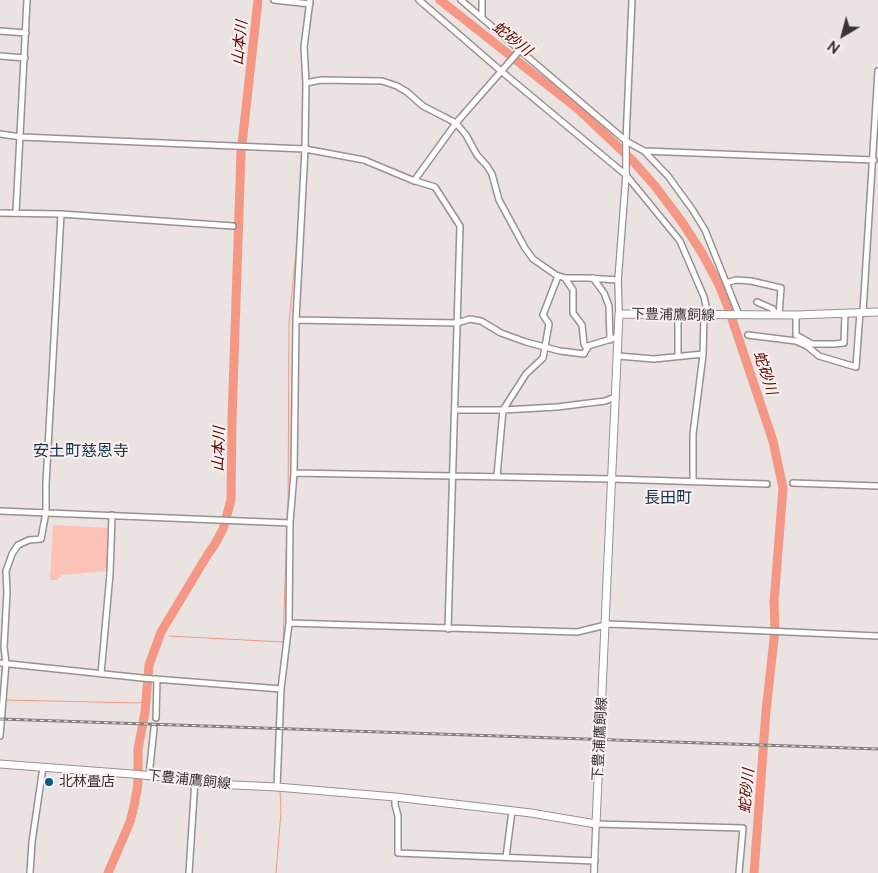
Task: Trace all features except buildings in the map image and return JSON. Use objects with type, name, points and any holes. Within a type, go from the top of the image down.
[{"type":"main road","name":"下豊浦鷹飼線","points":[[0,764],[132,774],[195,780],[212,784],[277,787],[395,797],[512,811],[596,824],[619,314],[739,316],[878,312]]},
{"type":"street","points":[[16,212],[27,0]]},
{"type":"street","points":[[274,0],[310,2],[304,47],[306,83],[305,149],[296,320],[294,473],[290,523],[289,623],[281,689],[277,787]]},
{"type":"street","points":[[419,0],[626,175],[680,241],[704,296],[706,315],[693,434],[693,481]]},
{"type":"street","points":[[460,0],[626,141],[644,151],[668,176],[705,230],[739,316]]},
{"type":"street","points":[[482,0],[482,18]]},
{"type":"street","points":[[619,314],[618,280],[626,175],[632,0]]},
{"type":"street","points":[[0,32],[26,33]]},
{"type":"street","points":[[414,181],[456,123],[519,51]]},
{"type":"street","points":[[0,56],[25,58]]},
{"type":"street","points":[[748,335],[796,341],[807,346],[819,356],[856,367],[877,129],[878,71]]},
{"type":"street","points":[[306,83],[321,80],[382,81],[407,92],[423,106],[456,123],[466,135],[477,155],[488,166],[499,200],[524,248],[533,259],[558,276],[565,278],[618,280]]},
{"type":"street","points":[[0,134],[21,137],[305,149],[364,160],[414,181],[435,187],[460,226],[448,628]]},
{"type":"street","points":[[644,151],[874,160]]},
{"type":"street","points":[[0,213],[62,214],[233,226]]},
{"type":"street","points":[[0,736],[4,700],[3,663],[7,565],[18,545],[29,540],[41,539],[46,512],[46,483],[62,214]]},
{"type":"street","points":[[497,476],[502,410],[526,374],[543,358],[549,324],[543,315],[558,276]]},
{"type":"street","points":[[565,278],[573,290],[573,314],[582,325],[584,344],[587,349]]},
{"type":"street","points":[[593,278],[604,293],[609,306],[610,340]]},
{"type":"street","points":[[726,283],[736,280],[751,281],[781,288],[778,315]]},
{"type":"street","points":[[757,302],[773,309],[778,315]]},
{"type":"street","points":[[609,306],[619,314]]},
{"type":"street","points":[[796,315],[796,335],[812,344],[834,344],[844,343],[845,313]]},
{"type":"street","points":[[678,315],[678,356]]},
{"type":"street","points":[[296,320],[458,323],[470,319],[481,321],[500,333],[545,347],[584,354],[588,346],[618,338]]},
{"type":"street","points":[[618,356],[644,358],[703,354]]},
{"type":"street","points":[[455,410],[557,408],[605,401],[615,397]]},
{"type":"street","points":[[294,473],[497,476],[767,484]]},
{"type":"street","points":[[793,483],[878,486]]},
{"type":"street","points":[[0,511],[290,523]]},
{"type":"street","points":[[102,674],[110,574],[112,515]]},
{"type":"street","points":[[289,623],[578,632],[606,624],[878,636]]},
{"type":"street","points":[[3,663],[142,678],[281,689]]},
{"type":"street","points":[[156,679],[156,718]]},
{"type":"street","points":[[147,776],[154,728]]},
{"type":"street","points":[[30,873],[32,842],[43,767]]},
{"type":"street","points":[[189,873],[195,780]]},
{"type":"street","points":[[395,797],[398,816],[398,854],[595,861]]},
{"type":"street","points":[[506,857],[512,811]]},
{"type":"street","points":[[594,873],[596,824],[743,828],[739,873]]},
{"type":"shaded area","points":[[53,525],[108,528],[107,571],[62,575],[57,580],[50,580]]},
{"type":"waterway","name":"山本川","points":[[108,873],[130,822],[134,806],[138,784],[138,749],[145,712],[149,665],[161,632],[223,529],[231,500],[241,153],[258,0]]},
{"type":"waterway","name":"蛇砂川","points":[[440,0],[578,109],[632,160],[655,186],[682,222],[702,253],[728,307],[773,441],[783,488],[774,602],[775,630],[766,711],[754,873]]},
{"type":"waterway","points":[[288,520],[289,323],[299,221]]},
{"type":"waterway","points":[[169,636],[283,642],[287,527]]},
{"type":"waterway","name":"山本川","points":[[161,632],[165,633]]},
{"type":"waterway","points":[[5,700],[138,703],[146,701]]},
{"type":"waterway","points":[[282,725],[284,704]]},
{"type":"waterway","points":[[276,873],[281,812],[280,790]]},
{"type":"railway","points":[[0,719],[878,749]]},
{"type":"place","name":"北林畳店","points":[[49,782]]},
{"type":"district","name":"安土町慈恩寺","points":[[81,451]]},
{"type":"district","name":"長田町","points":[[668,498]]}]
